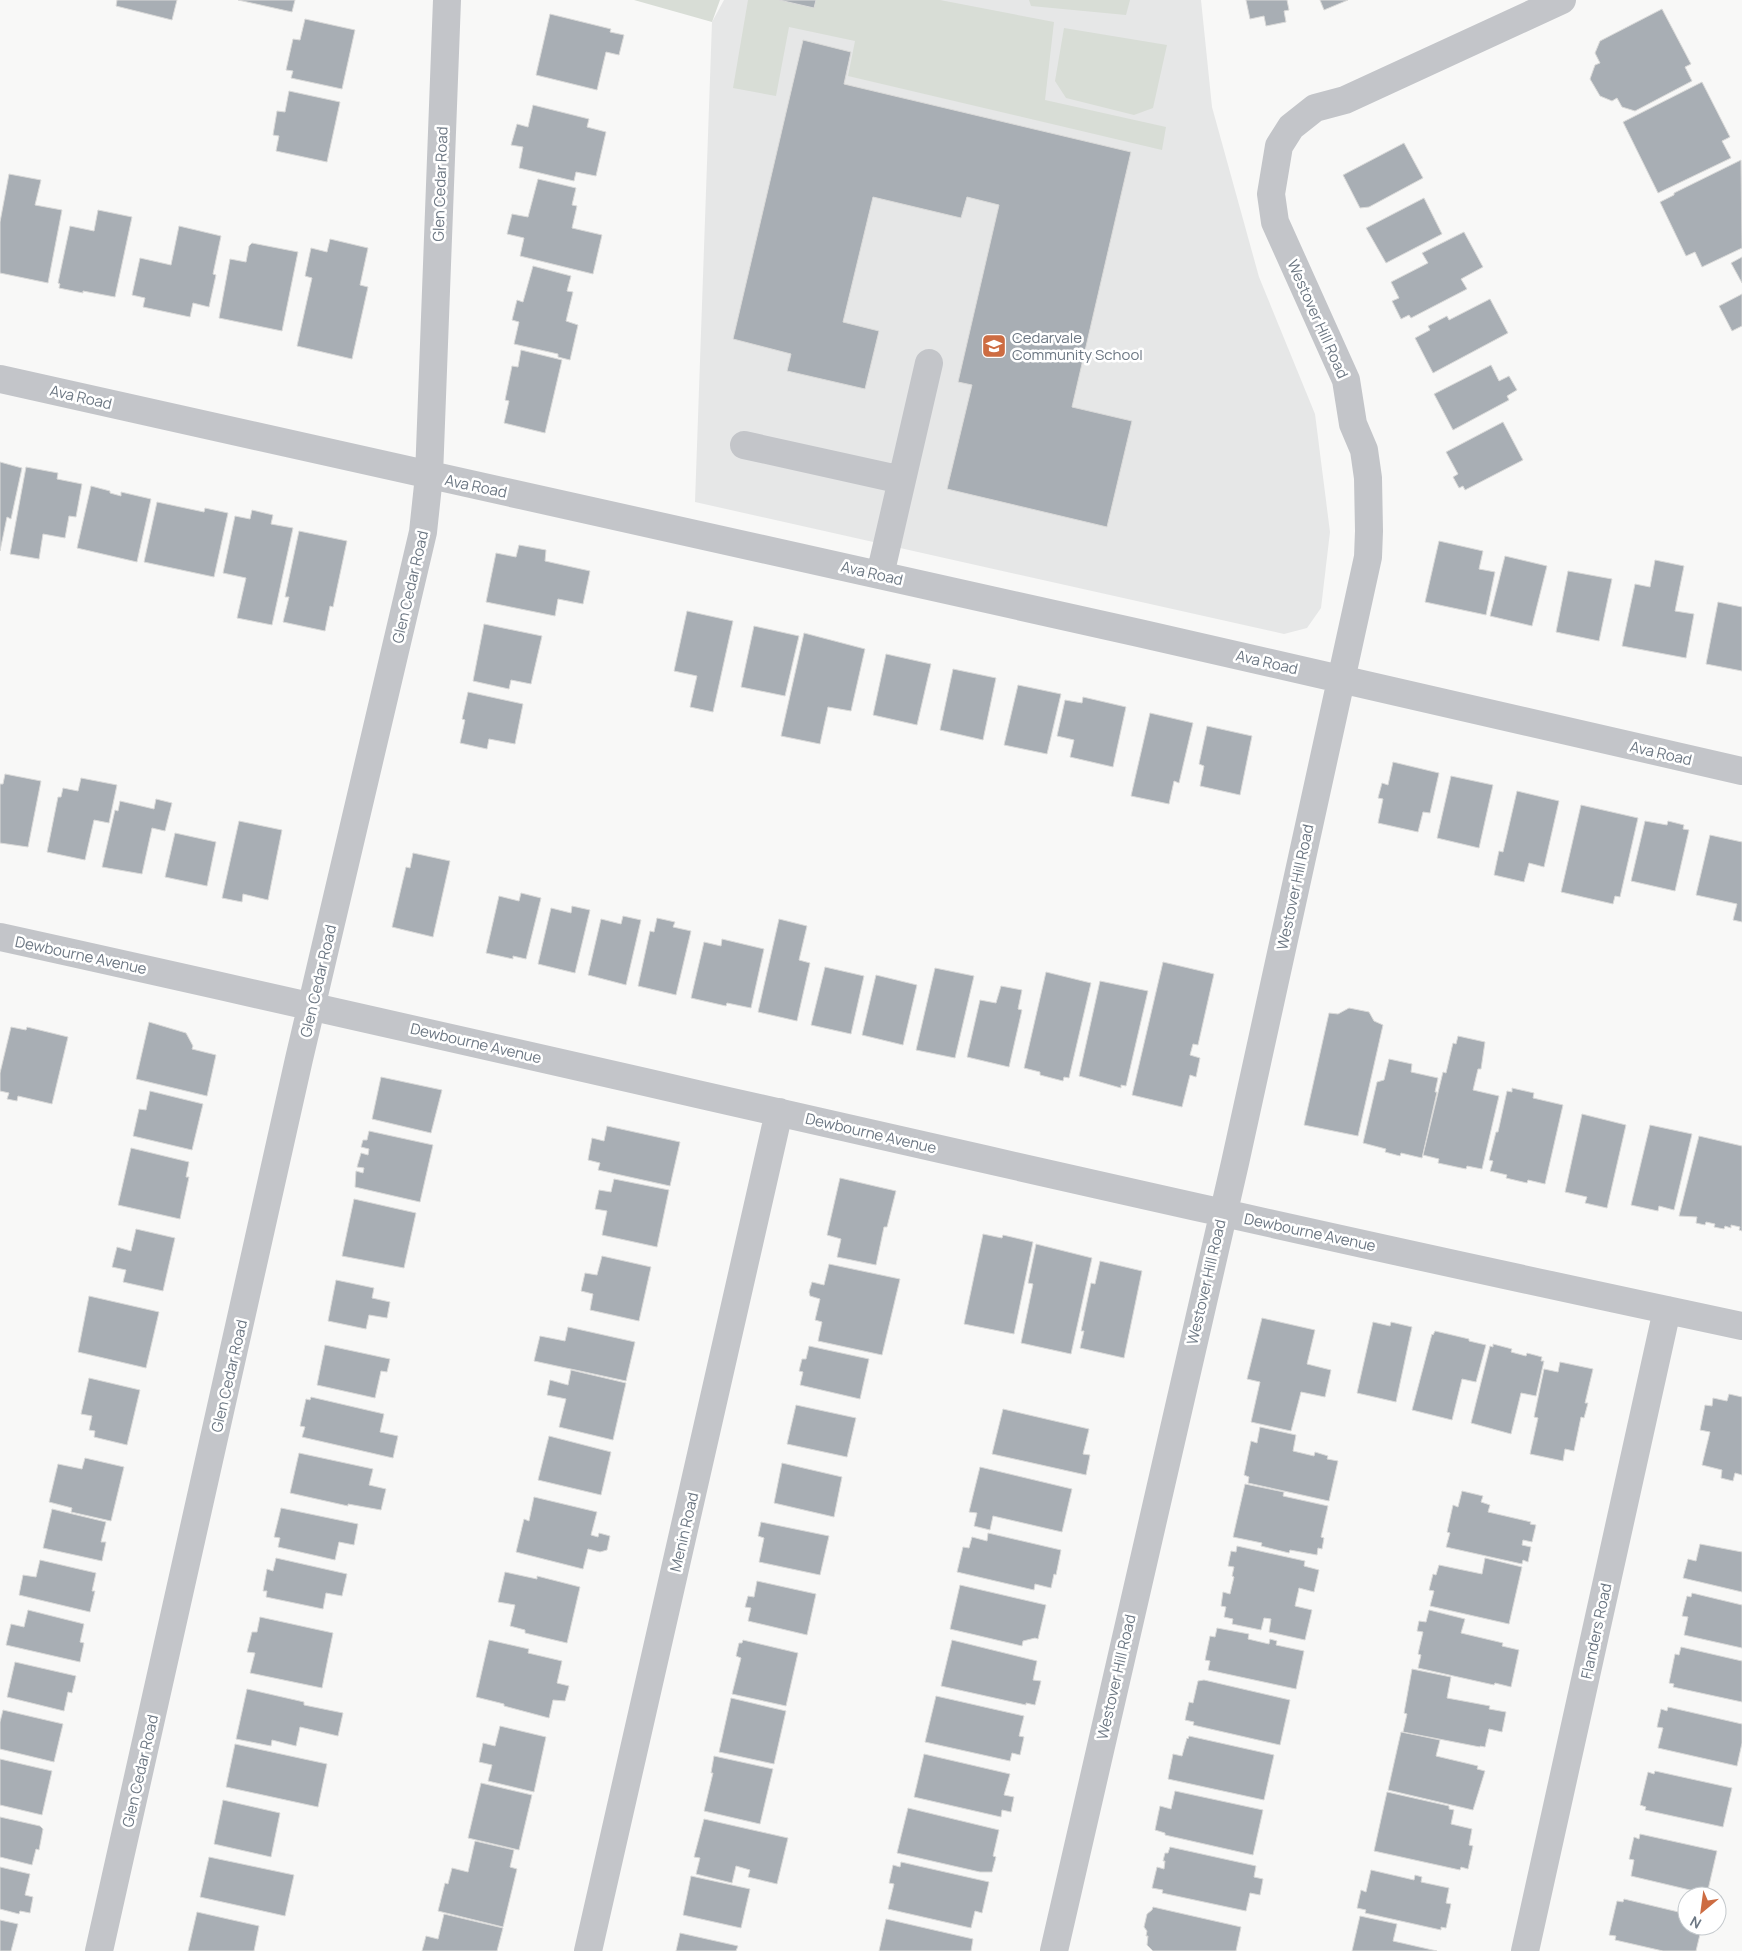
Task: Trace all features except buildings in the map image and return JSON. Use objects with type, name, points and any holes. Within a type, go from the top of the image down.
[{"type":"street","name":"Glen Cedar Road","points":[[99,1951],[312,1006],[422,541],[429,476],[448,0]]},
{"type":"street","name":"Westover Hill Road","points":[[1054,1951],[1222,1213],[1368,557],[1370,531],[1368,478],[1364,450],[1354,424],[1346,380],[1275,222],[1271,194],[1280,146],[1291,127],[1315,108],[1345,100],[1562,0]]},
{"type":"street","points":[[880,575],[929,363]]},
{"type":"street","name":"Ava Road","points":[[0,379],[1340,678],[1742,771]]},
{"type":"street","points":[[744,446],[902,480]]},
{"type":"street","name":"Dewbourne Avenue","points":[[0,937],[1222,1213],[1742,1326]]},
{"type":"street","name":"Menin Road","points":[[588,1951],[779,1112]]},
{"type":"street","name":"Flanders Road","points":[[1525,1951],[1667,1310]]},
{"type":"shaded area","points":[[634,0],[720,0],[712,22]]},
{"type":"shaded area","name":"Cedarvale Community School","points":[[724,0],[1201,0],[1212,107],[1259,277],[1315,414],[1330,532],[1321,608],[1307,628],[1284,634],[695,502],[712,22]]},
{"type":"shaded area","points":[[748,0],[940,0],[1054,22],[1045,100],[1166,127],[1162,150],[848,76],[855,41],[789,27],[776,96],[733,88]]},
{"type":"shaded area","points":[[1029,0],[1130,0],[1126,15],[1031,6]]},
{"type":"shaded area","points":[[1064,28],[1167,45],[1153,108],[1134,115],[1066,98],[1055,81]]},
{"type":"place","name":"Cedarvale Community School","points":[[994,346]]}]
